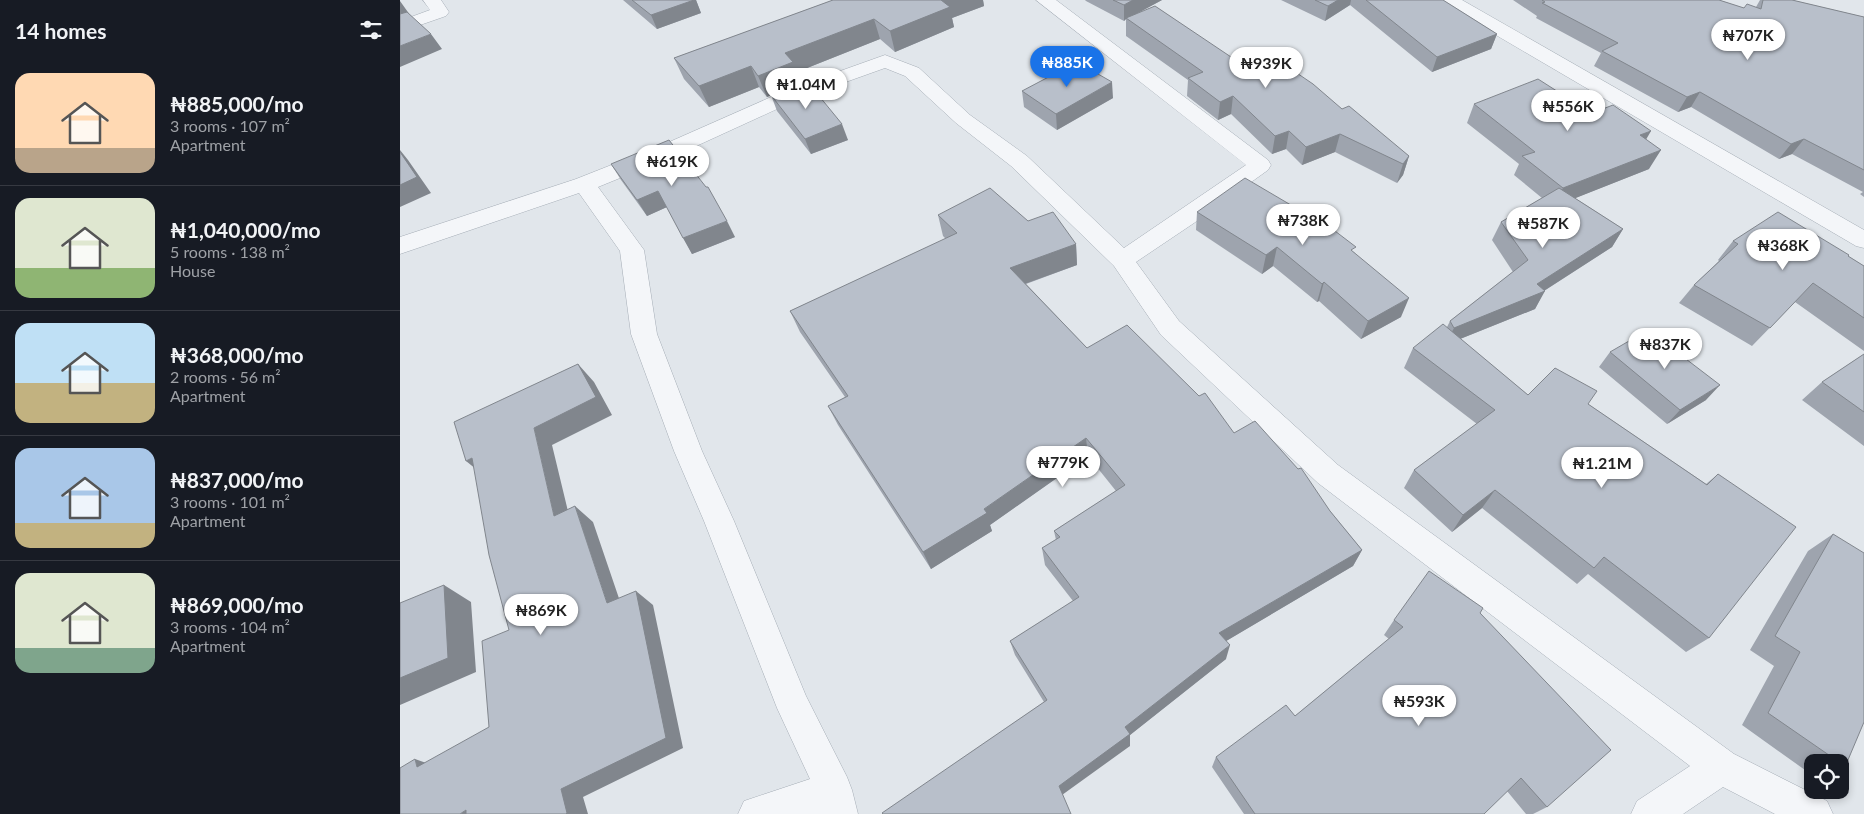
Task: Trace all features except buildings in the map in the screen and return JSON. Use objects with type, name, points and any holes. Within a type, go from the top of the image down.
[{"type":"street","points":[[400,27],[440,12],[432,0]]},
{"type":"street","points":[[1045,0],[1260,165],[1186,218],[1122,260]]},
{"type":"street","points":[[1449,0],[1864,240]]},
{"type":"street","points":[[400,246],[584,184],[674,148],[794,94],[885,61],[912,72],[963,119],[1019,161],[1122,260],[1170,328],[1328,474],[1721,767],[1814,814]]},
{"type":"street","points":[[584,184],[632,250],[644,334],[688,450],[720,521],[794,708],[837,802],[757,814]]},
{"type":"street","points":[[1650,814],[1721,767]]}]
